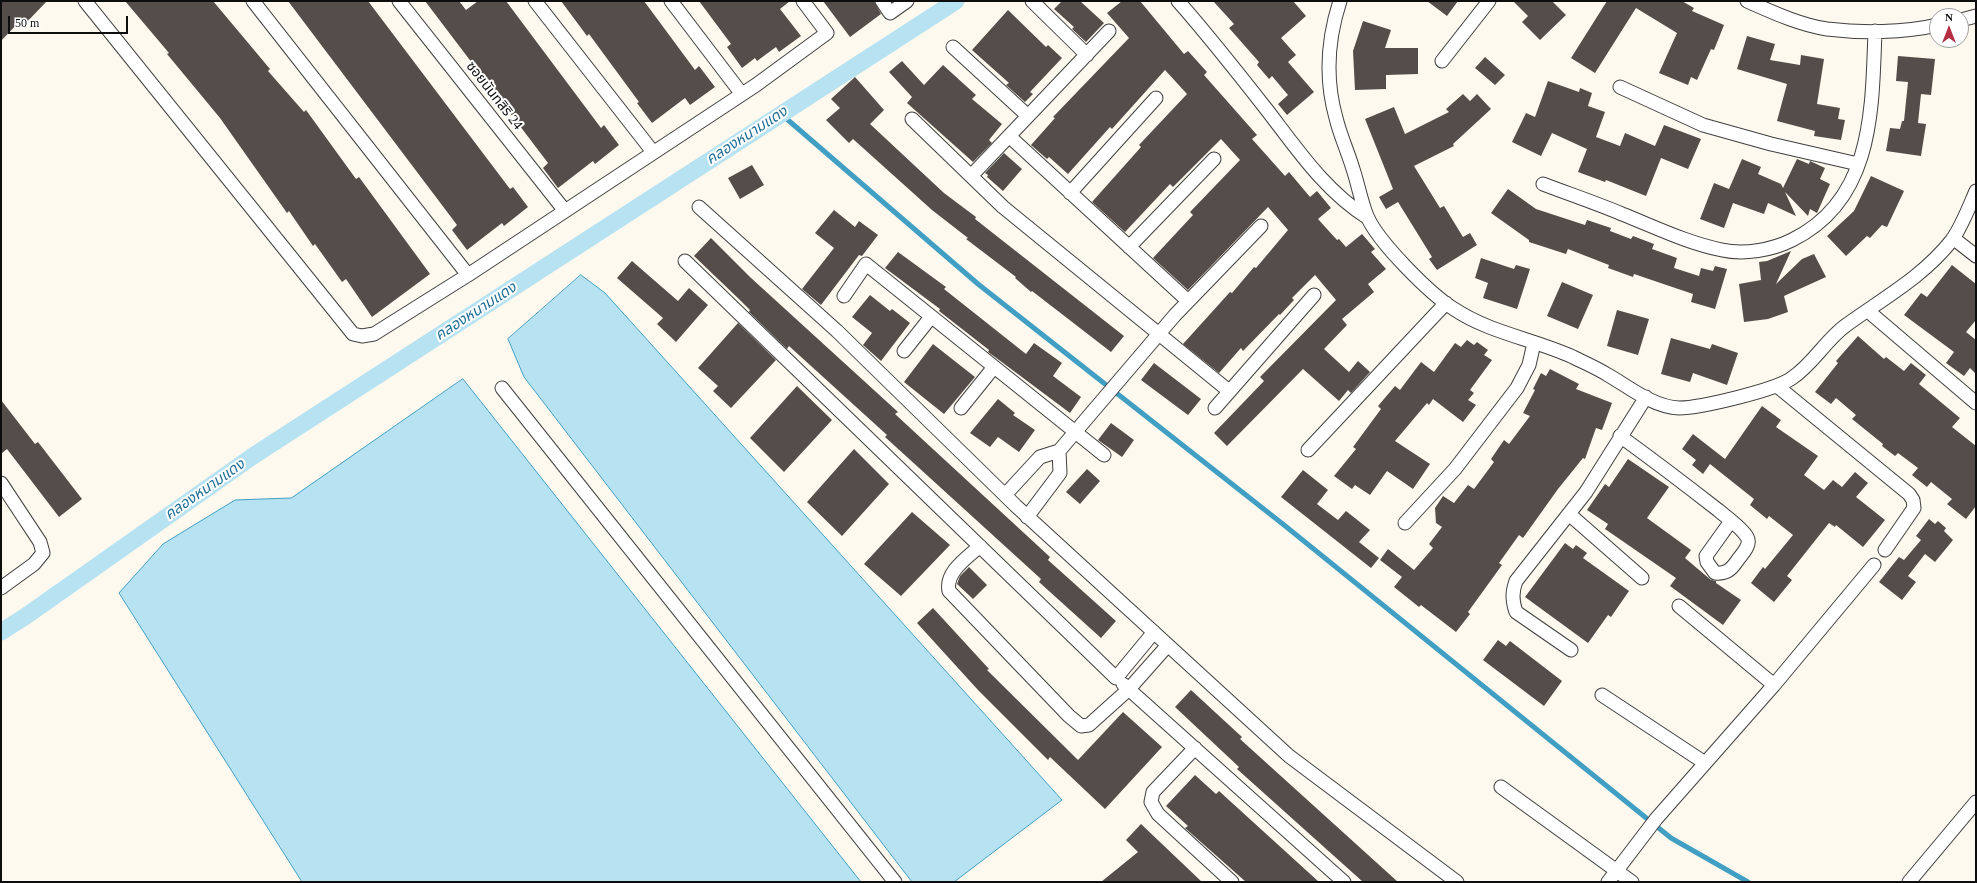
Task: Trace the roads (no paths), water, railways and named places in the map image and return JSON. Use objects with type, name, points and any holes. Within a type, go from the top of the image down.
[{"type":"street","points":[[85,1],[353,334],[362,336],[374,334],[468,275],[741,93],[827,33],[803,1]]},
{"type":"street","points":[[253,1],[468,275]]},
{"type":"street","name":"ซอยนันทสิริ 24","points":[[398,1],[565,211]]},
{"type":"street","points":[[535,1],[652,152]]},
{"type":"street","points":[[671,1],[741,93]]},
{"type":"street","points":[[882,1],[890,13],[906,1]]},
{"type":"street","points":[[1032,1],[1087,55]]},
{"type":"street","points":[[1178,1],[1202,28],[1316,174],[1344,202],[1368,218]]},
{"type":"street","points":[[1442,61],[1489,1]]},
{"type":"street","points":[[1747,1],[1780,16],[1826,29],[1875,31],[1929,26]]},
{"type":"street","points":[[1338,2],[1330,48],[1329,78],[1335,117],[1368,218],[1390,250],[1428,288],[1454,310],[1490,328],[1569,355],[1607,374],[1628,389],[1657,402],[1677,408],[1699,406],[1777,386],[1792,378],[1804,368],[1832,337],[1920,273],[1953,238],[1976,191]]},
{"type":"street","points":[[971,176],[1109,31]]},
{"type":"street","points":[[1543,184],[1700,244],[1723,251],[1738,252],[1762,250],[1785,244],[1802,236],[1840,203],[1850,185],[1867,135],[1873,103],[1875,31]]},
{"type":"street","points":[[953,47],[1028,116]]},
{"type":"street","points":[[1620,86],[1703,124],[1771,144],[1858,164]]},
{"type":"street","points":[[1070,193],[1156,98]]},
{"type":"street","points":[[912,119],[1003,207],[1229,391]]},
{"type":"street","points":[[1009,136],[1188,301]]},
{"type":"street","points":[[1129,247],[1214,159]]},
{"type":"street","points":[[699,207],[837,331],[1027,517],[1289,756],[1457,882]]},
{"type":"street","points":[[1005,496],[1040,457],[1059,450],[1158,334],[1261,226]]},
{"type":"street","points":[[1953,238],[1976,256]]},
{"type":"street","points":[[685,261],[1116,678],[1344,882]]},
{"type":"street","points":[[844,296],[866,264],[1104,455]]},
{"type":"street","points":[[1215,408],[1314,295]]},
{"type":"street","points":[[1308,450],[1446,303]]},
{"type":"street","points":[[1868,311],[1976,403]]},
{"type":"street","points":[[904,351],[931,317]]},
{"type":"street","points":[[1405,523],[1455,469],[1517,388],[1529,365],[1534,343]]},
{"type":"street","points":[[961,408],[994,367]]},
{"type":"street","points":[[1777,386],[1909,494],[1913,500],[1914,508],[1885,550]]},
{"type":"street","points":[[502,388],[895,882]]},
{"type":"street","points":[[1571,650],[1516,612],[1513,601],[1513,592],[1516,581],[1586,492],[1646,397]]},
{"type":"street","points":[[1620,436],[1731,521]]},
{"type":"street","points":[[1027,517],[1060,473],[1059,450]]},
{"type":"street","points":[[1,483],[40,542],[43,553],[34,564],[1,588]]},
{"type":"street","points":[[1569,514],[1642,578]]},
{"type":"street","points":[[980,546],[957,568],[950,577],[948,584],[949,591],[1069,716],[1081,726],[1089,726],[1129,689],[1168,645]]},
{"type":"street","points":[[1608,882],[1618,871],[1652,824],[1774,684],[1874,565]]},
{"type":"street","points":[[1679,606],[1774,684]]},
{"type":"street","points":[[1116,678],[1154,632]]},
{"type":"street","points":[[1602,695],[1705,763]]},
{"type":"street","points":[[1195,748],[1154,792],[1151,802],[1158,814],[1232,882]]},
{"type":"street","points":[[1502,787],[1632,882]]},
{"type":"street","points":[[1909,882],[1976,802]]},
{"type":"water","points":[[581,275],[605,293],[1062,800],[954,882],[912,882],[524,377],[508,339]]},
{"type":"water","points":[[463,379],[861,882],[302,882],[119,593],[163,544],[235,500],[291,498]]},
{"type":"waterway","name":"คลองหนามแดง","points":[[1,632],[253,456],[956,1]]},
{"type":"waterway","points":[[781,114],[978,284],[1284,525],[1671,838],[1748,882]]}]
